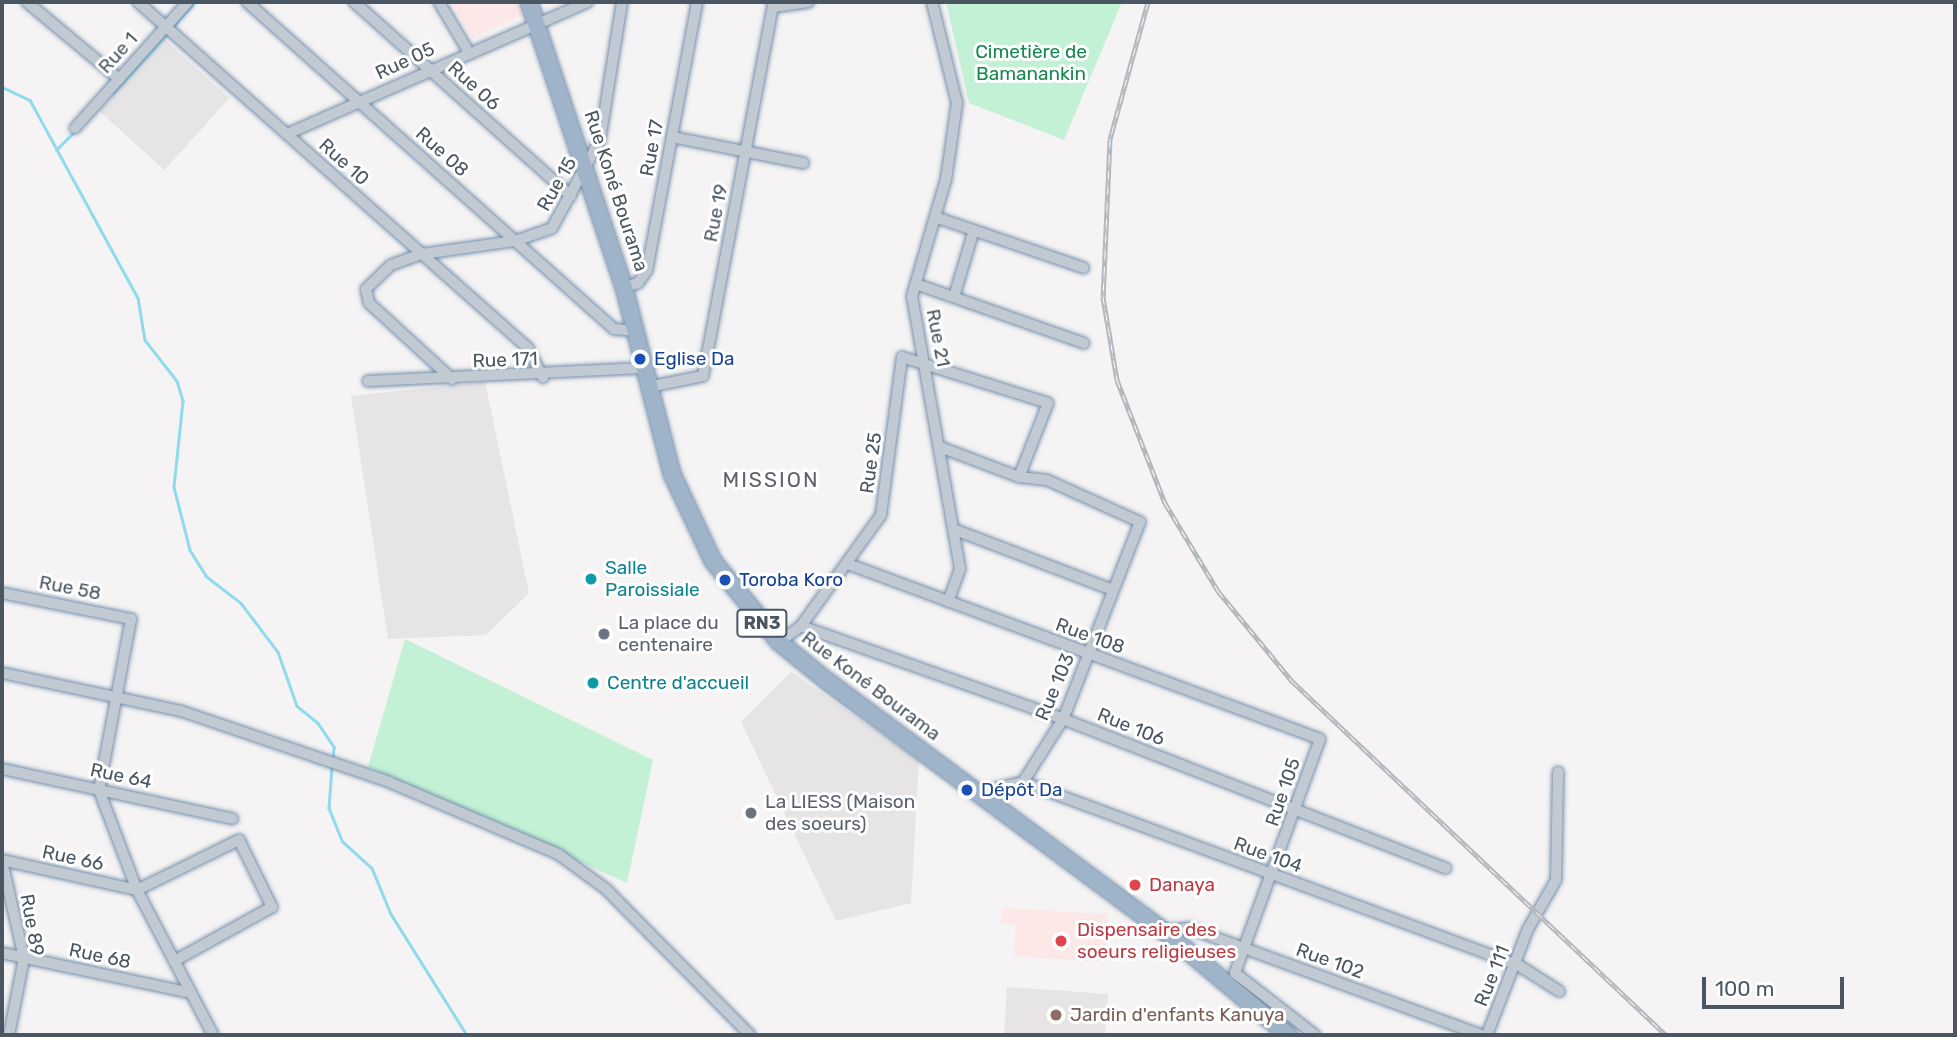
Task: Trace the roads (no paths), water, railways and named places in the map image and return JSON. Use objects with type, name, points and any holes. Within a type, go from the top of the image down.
[{"type":"highway","name":"Rue Koné Bourama","points":[[529,2],[537,18],[588,168],[624,287],[668,463],[695,529],[720,571],[779,642],[1164,931],[1288,1035]]},
{"type":"street","points":[[27,2],[119,79]]},
{"type":"street","name":"Rue 10","points":[[138,2],[528,348],[543,377]]},
{"type":"street","name":"Rue 1","points":[[75,128],[188,2]]},
{"type":"street","name":"Rue 08","points":[[247,2],[614,329],[636,331]]},
{"type":"street","name":"Rue 06","points":[[354,2],[571,196]]},
{"type":"street","points":[[439,2],[468,51]]},
{"type":"street","name":"Rue 05","points":[[287,134],[537,18],[587,2]]},
{"type":"street","name":"Rue 15","points":[[452,379],[369,303],[366,289],[391,265],[422,254],[515,242],[552,228],[588,168],[600,140],[622,2]]},
{"type":"street","name":"Rue 17","points":[[624,287],[639,283],[647,270],[697,2]]},
{"type":"street","points":[[773,4],[808,2]]},
{"type":"street","name":"Rue 21","points":[[932,2],[957,103],[935,217],[912,296],[926,363],[960,569],[948,602]]},
{"type":"street","name":"Rue 19","points":[[648,387],[703,376],[773,4]]},
{"type":"street","points":[[672,137],[803,163]]},
{"type":"street","points":[[935,217],[1084,268]]},
{"type":"street","points":[[954,297],[974,230]]},
{"type":"street","points":[[916,284],[1084,343]]},
{"type":"street","name":"Rue 25","points":[[779,642],[801,626],[848,565],[881,515],[902,357],[926,363]]},
{"type":"street","points":[[926,363],[1048,403],[1019,477],[940,447]]},
{"type":"street","name":"Rue 171","points":[[368,381],[543,377],[644,368]]},
{"type":"street","name":"Rue 103","points":[[1019,477],[1048,480],[1140,522],[1063,719],[1023,782]]},
{"type":"street","points":[[953,528],[1113,590]]},
{"type":"street","name":"Rue 108","points":[[848,565],[1320,739]]},
{"type":"street","name":"Rue 58","points":[[2,593],[131,618],[116,697]]},
{"type":"street","name":"Rue 106","points":[[801,626],[1063,719],[1446,868]]},
{"type":"street","points":[[2,673],[181,711],[340,765],[558,854],[607,889],[750,1035]]},
{"type":"street","points":[[116,697],[99,790],[137,890],[213,1035]]},
{"type":"street","name":"Rue 105","points":[[1315,1035],[1235,973],[1274,875],[1320,739]]},
{"type":"street","name":"Rue 64","points":[[2,769],[233,818]]},
{"type":"street","name":"Rue 111","points":[[1485,1035],[1518,965],[1528,929],[1556,880],[1558,772]]},
{"type":"street","name":"Rue 104","points":[[977,793],[1006,783],[1023,782],[1518,965],[1559,991]]},
{"type":"street","points":[[137,890],[239,841],[272,907],[174,961]]},
{"type":"street","name":"Rue 66","points":[[2,861],[137,890]]},
{"type":"street","name":"Rue 89","points":[[2,861],[24,958],[9,1035]]},
{"type":"street","name":"Rue 102","points":[[1164,931],[1189,928],[1485,1035]]},
{"type":"street","name":"Rue 68","points":[[2,953],[191,993]]},
{"type":"waterway","points":[[172,28],[195,2]]},
{"type":"waterway","points":[[113,93],[168,33]]},
{"type":"waterway","points":[[2,87],[30,100],[138,298],[145,340],[177,381],[183,401],[174,487],[190,550],[206,576],[241,603],[278,652],[297,706],[318,723],[334,747],[333,761]]},
{"type":"waterway","points":[[56,150],[74,132]]},
{"type":"waterway","points":[[332,767],[329,808],[342,841],[372,868],[391,914],[467,1035]]},
{"type":"railway","points":[[1148,2],[1110,139],[1103,297],[1117,380],[1165,503],[1218,591],[1292,681],[1666,1035]]},
{"type":"place","name":"Eglise Da","points":[[640,359]]},
{"type":"place","name":"Salle Paroissiale","points":[[591,579]]},
{"type":"place","name":"Toroba Koro","points":[[725,580]]},
{"type":"place","name":"La place du centenaire","points":[[604,634]]},
{"type":"place","name":"Centre d'accueil","points":[[593,683]]},
{"type":"place","name":"Dépôt Da","points":[[967,790]]},
{"type":"place","name":"La LIESS (Maison des soeurs)","points":[[751,813]]},
{"type":"place","name":"Danaya","points":[[1135,885]]},
{"type":"place","name":"Dispensaire des soeurs religieuses","points":[[1061,941]]},
{"type":"place","name":"Jardin d'enfants Kanuya","points":[[1056,1015]]},
{"type":"district","name":"MISSION","points":[[771,480]]},
{"type":"park label","name":"Cimetière de Bamanankin","points":[[1031,63]]}]
